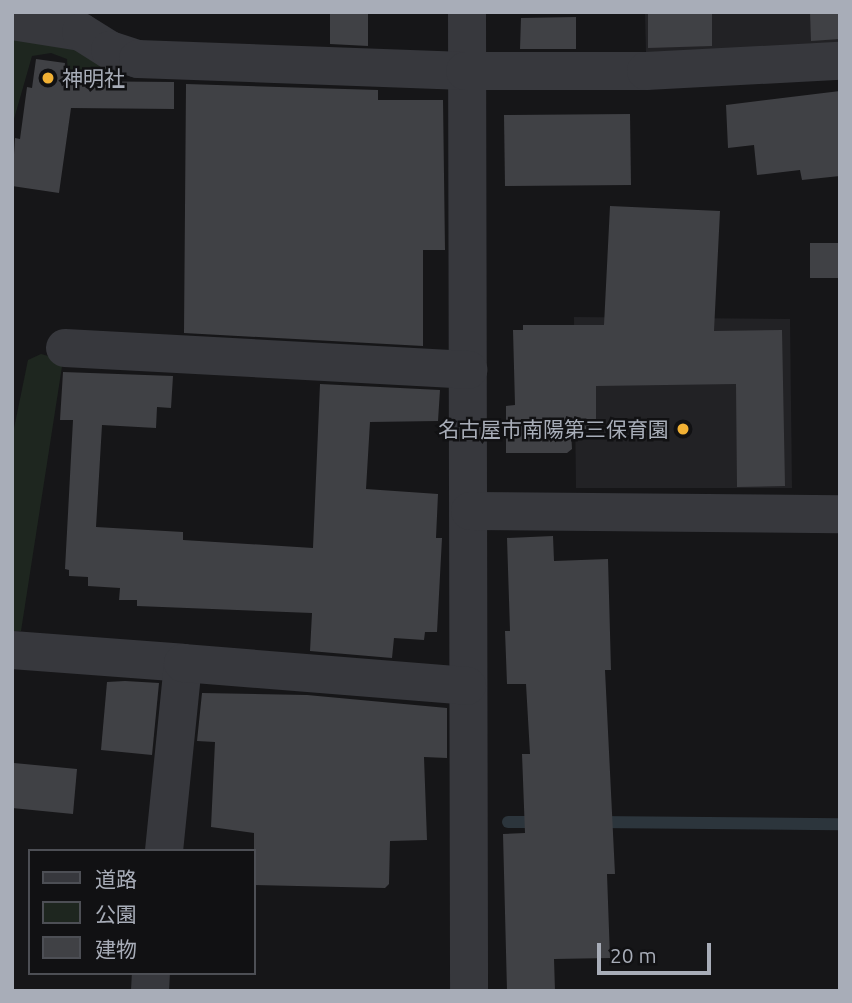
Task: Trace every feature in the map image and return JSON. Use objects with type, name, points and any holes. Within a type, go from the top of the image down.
[{"type":"street","points":[[467,12],[465,71],[470,511],[467,686],[469,991]]},
{"type":"street","points":[[12,21],[81,32],[110,50],[138,59],[465,71],[646,71],[840,61]]},
{"type":"street","points":[[65,348],[468,370]]},
{"type":"street","points":[[470,511],[840,514]]},
{"type":"street","points":[[12,650],[467,686]]},
{"type":"street","points":[[164,849],[183,663]]},
{"type":"shaded area","points":[[645,12],[840,12],[840,47],[646,54]]},
{"type":"shaded area","name":"名古屋市南陽第三保育園","points":[[574,317],[790,319],[792,488],[576,488]]},
{"type":"green space","points":[[12,30],[109,60],[102,100],[69,90],[67,59],[51,53],[32,56],[12,126]]},
{"type":"green space","points":[[41,354],[63,360],[21,631],[12,631],[12,438],[28,360]]},
{"type":"building","points":[[330,12],[368,12],[368,46],[330,44]]},
{"type":"building","points":[[648,12],[712,12],[712,46],[648,48]]},
{"type":"building","points":[[810,12],[840,12],[840,39],[811,41]]},
{"type":"building","points":[[576,17],[576,49],[520,49],[521,18]]},
{"type":"building","points":[[36,59],[65,63],[63,81],[174,82],[174,109],[71,108],[59,193],[12,186],[15,138],[20,139],[27,87],[32,88]]},
{"type":"building","points":[[186,84],[378,90],[378,100],[443,100],[445,250],[423,250],[423,346],[184,333]]},
{"type":"building","points":[[840,91],[840,176],[802,180],[800,170],[757,175],[754,145],[728,148],[726,105]]},
{"type":"building","points":[[630,114],[631,185],[505,186],[504,115]]},
{"type":"building","points":[[610,206],[720,211],[714,331],[782,330],[785,486],[737,487],[736,384],[596,386],[596,420],[589,420],[589,429],[571,430],[572,449],[567,453],[506,453],[506,406],[515,405],[513,330],[523,330],[523,325],[604,325]]},
{"type":"building","points":[[810,243],[840,243],[840,278],[810,278]]},
{"type":"building","points":[[63,372],[173,376],[171,408],[157,407],[156,428],[102,425],[96,527],[183,532],[183,540],[313,548],[320,384],[440,390],[438,421],[370,422],[366,489],[438,494],[436,538],[442,538],[437,632],[425,632],[424,640],[394,638],[392,658],[310,651],[312,613],[137,606],[137,600],[119,600],[120,588],[88,586],[88,577],[69,576],[69,570],[65,569],[73,420],[60,420]]},
{"type":"building","points":[[553,536],[554,561],[608,559],[611,670],[605,670],[615,874],[607,874],[610,958],[554,959],[555,991],[507,991],[503,834],[525,833],[522,754],[530,754],[526,684],[507,684],[505,631],[510,631],[507,538]]},
{"type":"building","points":[[107,682],[159,683],[152,755],[101,750]]},
{"type":"building","points":[[202,693],[307,695],[447,708],[447,758],[424,757],[427,840],[390,841],[389,884],[385,888],[256,885],[254,833],[211,827],[215,742],[197,741]]},
{"type":"building","points":[[14,763],[77,769],[73,814],[12,808]]},
{"type":"waterway","points":[[508,822],[539,822]]},
{"type":"waterway","points":[[596,822],[840,824]]},
{"type":"place","name":"神明社","points":[[48,78]]},
{"type":"place","name":"名古屋市南陽第三保育園","points":[[683,429]]}]
